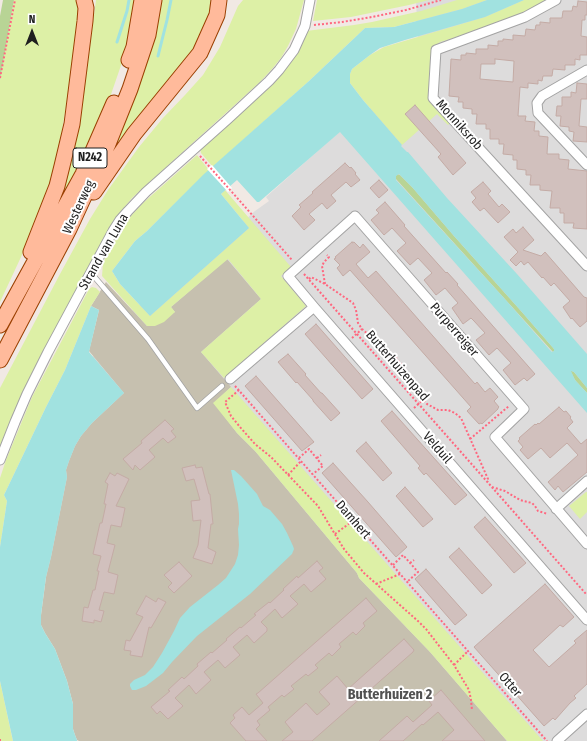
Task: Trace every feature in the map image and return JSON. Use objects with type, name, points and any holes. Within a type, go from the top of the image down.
[{"type":"main road","name":"Westerweg","points":[[0,325],[83,174],[112,106],[134,46],[142,0]]},
{"type":"main road","name":"Westerweg","points":[[0,360],[68,229],[108,144],[130,89],[148,35],[154,0]]},
{"type":"main road","points":[[217,15],[219,0]]},
{"type":"main road","points":[[68,229],[134,134],[200,53],[217,15],[229,0]]},
{"type":"main road","name":"N242","points":[[11,306],[57,186],[72,124],[86,22],[87,3]]},
{"type":"street","name":"Strand van Luna","points":[[0,460],[27,394],[113,231],[128,210],[146,192],[228,119],[279,70],[294,50],[304,26],[310,0]]},
{"type":"street","name":"Monniksrob","points":[[556,0],[525,17],[436,50],[433,98],[587,266]]},
{"type":"street","points":[[587,70],[542,96],[537,103],[538,112],[587,165]]},
{"type":"street","name":"Purperreiger","points":[[288,276],[355,216],[516,400]]},
{"type":"street","name":"Velduil","points":[[288,276],[587,620]]},
{"type":"street","points":[[230,379],[314,307]]},
{"type":"street","points":[[516,400],[524,409],[495,437],[556,510],[587,544]]},
{"type":"street","points":[[556,510],[587,481]]},
{"type":"street","points":[[557,741],[587,714]]},
{"type":"lane","points":[[91,273],[148,338],[197,408],[222,386]]},
{"type":"path","points":[[0,78],[15,0]]},
{"type":"path","points":[[304,26],[372,17],[406,10],[441,0]]},
{"type":"path","name":"Butterhuizenpad","points":[[194,149],[587,595]]},
{"type":"path","points":[[320,247],[329,257],[322,266],[325,284]]},
{"type":"path","points":[[309,279],[311,277],[325,284],[353,303],[356,310],[358,323],[362,329],[396,358],[405,369],[418,394],[428,404],[438,410],[448,410],[455,413],[460,418],[488,479],[488,483]]},
{"type":"path","name":"Damhert","points":[[288,475],[250,438],[231,416],[226,402],[239,390],[459,641]]},
{"type":"path","points":[[407,413],[424,399]]},
{"type":"path","points":[[470,439],[516,400]]},
{"type":"path","points":[[298,458],[309,449],[323,466],[313,474]]},
{"type":"path","points":[[317,458],[321,455]]},
{"type":"path","points":[[301,461],[288,475],[318,506],[344,549],[364,573],[426,629],[454,665],[469,690],[472,710]]},
{"type":"path","points":[[491,486],[505,491],[520,500],[532,503],[538,510],[548,514]]},
{"type":"path","points":[[336,534],[354,520]]},
{"type":"path","points":[[392,565],[403,556],[418,572],[407,582]]},
{"type":"path","points":[[410,563],[414,560]]},
{"type":"path","points":[[376,584],[400,574]]},
{"type":"path","name":"Otter","points":[[459,641],[547,741]]},
{"type":"path","points":[[454,665],[468,651]]},
{"type":"shaded area","points":[[416,0],[587,0],[587,741],[91,741],[26,500],[104,333],[269,201],[266,197],[339,132],[392,90],[418,44]]},
{"type":"shaded area","points":[[227,259],[261,299],[201,352],[231,387],[214,403],[237,433],[255,451],[357,573],[359,578],[430,652],[507,741],[77,740],[73,729],[73,704],[67,681],[55,649],[41,625],[41,615],[46,577],[69,461],[81,436],[92,423],[124,393],[89,351],[99,310],[91,306],[106,282],[147,326],[175,312],[171,307]]},
{"type":"green space","points":[[3,0],[14,0],[0,80],[0,16]]},
{"type":"green space","points":[[14,0],[78,0],[78,15],[68,95],[59,147],[46,198],[0,302],[0,80]]},
{"type":"green space","points":[[96,0],[138,0],[128,45],[107,106],[57,212],[72,154],[83,100]]},
{"type":"green space","points":[[159,0],[213,0],[212,9],[192,52],[103,169]]},
{"type":"green space","points":[[243,0],[304,0],[296,29],[288,46],[281,58],[260,82],[132,198],[114,220],[45,350],[0,452],[0,388],[60,274],[90,219],[108,190],[139,147],[163,118],[203,75],[220,47],[238,6]]},
{"type":"green space","points":[[317,0],[429,0],[351,17],[313,21]]},
{"type":"green space","points":[[457,0],[487,0],[462,9],[394,27],[365,28],[309,81],[213,167],[201,153],[200,149],[275,82],[293,56],[306,31],[372,22],[421,11]]},
{"type":"green space","points":[[524,0],[549,0],[511,18],[474,32],[440,42],[435,46],[429,87],[452,121],[448,125],[437,114],[402,145],[350,83],[350,74],[352,69],[370,55],[384,47],[485,17]]},
{"type":"green space","points":[[197,155],[209,170],[135,241],[112,271],[120,284],[150,316],[249,228],[221,194],[225,190],[291,267],[281,276],[306,306],[224,378],[201,352],[261,299],[228,259],[171,307],[175,312],[164,322],[155,326],[147,326],[102,276],[103,263],[128,219],[143,203]]},
{"type":"green space","points":[[397,174],[400,175],[412,187],[521,311],[554,349],[553,352],[396,179]]},
{"type":"green space","points":[[92,287],[96,288],[100,292],[91,306],[65,370],[4,495],[7,501],[0,547],[0,478],[6,460],[32,397],[89,289]]},
{"type":"green space","points":[[570,370],[574,372],[587,388],[587,393],[575,380]]},
{"type":"green space","points":[[231,387],[543,741],[507,741],[430,652],[359,578],[357,573],[213,403]]},
{"type":"green space","points":[[586,492],[587,512],[580,519],[569,506]]},
{"type":"green space","points":[[0,681],[12,737],[13,741],[0,741]]},
{"type":"water","points":[[487,0],[524,0],[485,17],[380,48],[352,69],[350,74],[350,83],[402,145],[401,146],[408,152],[447,198],[517,274],[587,354],[587,388],[574,372],[571,371],[575,380],[587,393],[587,413],[340,132],[259,202],[257,202],[237,180],[221,194],[249,228],[150,316],[120,284],[112,271],[135,241],[204,174],[309,81],[365,28],[394,27],[462,9]],"holes":[[[399,174],[554,349],[554,351],[552,352],[549,349],[396,180],[396,176]]]},
{"type":"water","points":[[91,306],[99,310],[89,352],[124,393],[92,423],[81,436],[69,461],[46,577],[41,615],[41,625],[55,649],[67,681],[73,704],[73,729],[77,741],[13,741],[0,681],[0,547],[7,501],[4,495],[65,370]]},
{"type":"water","points":[[231,470],[234,470],[241,476],[257,494],[263,506],[270,510],[282,524],[294,549],[292,554],[250,594],[197,636],[163,673],[146,686],[132,690],[130,684],[134,680],[145,675],[153,667],[180,618],[190,607],[226,578],[235,564],[239,545],[239,514]]},
{"type":"pier","points":[[212,165],[232,188],[228,192],[207,169]]},
{"type":"building","points":[[578,1],[587,2],[587,15],[585,15],[585,20],[582,20],[581,36],[587,37],[587,55],[580,55],[580,60],[575,59],[575,65],[565,65],[565,70],[553,69],[552,76],[543,76],[542,81],[538,80],[538,84],[528,83],[528,88],[520,87],[518,116],[526,116],[525,121],[535,122],[534,131],[539,131],[539,136],[548,137],[547,154],[559,154],[559,159],[569,160],[568,169],[587,171],[587,229],[573,228],[574,223],[564,223],[564,213],[560,213],[560,208],[550,208],[552,191],[540,190],[540,185],[530,185],[531,175],[526,175],[526,170],[517,169],[517,160],[513,160],[513,155],[503,154],[504,144],[499,144],[499,139],[490,139],[490,129],[486,129],[486,124],[476,124],[477,114],[472,114],[472,109],[463,108],[463,102],[458,102],[459,97],[449,96],[451,59],[461,60],[461,55],[466,55],[466,53],[476,54],[476,49],[488,49],[488,45],[498,46],[498,41],[503,41],[503,39],[513,40],[513,35],[525,36],[526,29],[535,30],[536,25],[540,25],[540,22],[550,23],[550,18],[562,18],[563,11],[572,11],[573,6],[577,7]],"holes":[[[495,59],[514,61],[513,82],[480,79],[481,64],[495,64]]]},
{"type":"building","points":[[577,83],[587,84],[587,99],[581,99],[579,126],[587,127],[587,142],[573,141],[574,132],[569,131],[569,127],[560,126],[561,116],[556,116],[557,106],[562,106],[562,97],[571,97],[571,92],[576,93]]},
{"type":"building","points":[[415,105],[466,163],[453,175],[438,157],[441,154],[405,114]]},
{"type":"building","points":[[345,163],[350,168],[351,167],[360,180],[351,187],[346,182],[331,195],[336,201],[327,209],[322,203],[309,214],[315,220],[304,230],[292,216],[301,207],[299,205],[313,193],[312,192]]},
{"type":"building","points":[[379,180],[388,190],[379,198],[370,188]]},
{"type":"building","points":[[483,182],[491,191],[488,194],[499,207],[502,204],[510,212],[498,223],[484,208],[480,211],[472,202],[476,198],[471,192]]},
{"type":"building","points":[[385,202],[405,225],[404,226],[446,273],[447,272],[458,284],[457,285],[535,374],[527,381],[524,378],[515,385],[503,370],[511,363],[497,348],[489,355],[476,340],[485,333],[471,318],[463,324],[452,308],[458,303],[445,288],[436,295],[424,280],[432,273],[418,258],[410,265],[397,251],[406,243],[392,228],[384,235],[371,220],[379,213],[376,210]]},
{"type":"building","points":[[523,227],[534,240],[523,250],[541,256],[545,252],[584,297],[587,298],[587,321],[580,327],[572,318],[571,319],[563,307],[570,301],[554,283],[551,286],[528,262],[524,265],[521,261],[516,266],[510,260],[518,252],[504,237],[513,229],[516,233]]},
{"type":"building","points":[[352,242],[360,248],[363,244],[370,252],[356,264],[368,278],[376,271],[475,384],[477,382],[485,392],[490,388],[498,397],[494,401],[499,407],[498,409],[482,424],[479,424],[467,411],[471,407],[350,270],[343,276],[337,268],[340,265],[334,259],[336,258],[335,257]]},
{"type":"building","points":[[316,324],[373,389],[362,399],[305,334]]},
{"type":"building","points":[[288,354],[340,413],[331,421],[278,362]]},
{"type":"building","points":[[256,376],[314,442],[302,451],[245,386]]},
{"type":"building","points":[[559,407],[564,412],[566,411],[571,417],[570,418],[573,422],[567,428],[581,444],[587,439],[587,472],[563,492],[558,486],[555,490],[548,482],[578,455],[567,443],[550,458],[541,448],[528,459],[520,450],[523,447],[518,441],[520,439],[519,438],[535,424],[539,424]]},
{"type":"building","points":[[392,411],[467,495],[455,505],[426,473],[424,475],[418,468],[420,466],[381,421]]},
{"type":"building","points":[[165,420],[174,429],[171,431],[176,437],[168,443],[163,438],[149,450],[155,457],[140,470],[135,465],[133,470],[123,459],[142,443],[141,441]]},
{"type":"building","points":[[366,442],[392,473],[383,481],[356,451]]},
{"type":"building","points":[[333,463],[407,547],[396,557],[322,473]]},
{"type":"building","points":[[195,465],[196,468],[202,467],[210,494],[213,524],[211,524],[208,548],[216,552],[212,564],[193,558],[198,545],[201,520],[193,521],[191,501],[200,500],[194,479],[186,481],[182,468]]},
{"type":"building","points":[[110,473],[115,476],[117,473],[129,479],[116,506],[125,508],[121,527],[111,525],[107,543],[115,545],[108,572],[118,575],[114,594],[104,592],[99,610],[104,611],[101,622],[94,620],[94,623],[82,621],[84,607],[88,608],[93,590],[95,590],[99,571],[97,571],[101,556],[93,554],[106,504],[104,504],[108,484],[105,482]]},
{"type":"building","points":[[405,487],[433,519],[423,527],[396,496]]},
{"type":"building","points":[[485,517],[526,563],[514,573],[474,527]]},
{"type":"building","points":[[459,548],[492,585],[482,594],[449,557]]},
{"type":"building","points":[[317,561],[323,568],[319,571],[326,579],[311,592],[304,584],[290,596],[298,604],[282,618],[275,609],[261,622],[267,628],[267,631],[254,643],[247,635],[233,647],[240,655],[225,668],[218,660],[204,672],[211,680],[196,694],[189,685],[175,698],[183,706],[168,719],[160,711],[157,714],[151,707],[170,691],[168,690],[182,677],[184,679],[198,666],[197,664],[256,615],[254,614],[269,602],[270,603],[297,576],[298,578]]},
{"type":"building","points":[[179,562],[192,576],[174,593],[168,587],[172,583],[164,575]]},
{"type":"building","points":[[426,569],[467,615],[455,625],[415,579]]},
{"type":"building","points":[[545,584],[574,617],[563,627],[560,625],[533,650],[549,667],[576,643],[574,641],[587,630],[587,684],[574,696],[576,698],[555,720],[553,718],[544,726],[474,647]]},
{"type":"building","points":[[146,596],[156,602],[158,598],[166,602],[151,628],[149,627],[142,657],[130,655],[131,651],[124,650],[126,640],[130,641],[143,617],[136,614]]},
{"type":"building","points":[[366,598],[377,611],[363,623],[365,626],[356,635],[353,632],[339,644],[341,647],[332,656],[329,653],[315,665],[318,668],[308,676],[306,674],[291,686],[294,689],[284,697],[282,695],[268,707],[270,710],[257,721],[260,725],[256,729],[267,741],[246,741],[230,723],[235,718],[233,715],[242,707],[249,715],[263,703],[256,694]]},
{"type":"building","points":[[404,639],[414,650],[413,652],[312,741],[282,741],[293,732],[285,722],[306,703],[317,715],[330,704],[319,692],[337,676],[348,689]]},
{"type":"building","points":[[441,690],[485,741],[442,741],[454,730],[438,712],[403,741],[379,741],[407,716],[413,722],[432,705],[429,701]]},
{"type":"waterway","points":[[117,42],[129,0]]},
{"type":"waterway","points":[[158,56],[171,0]]},
{"type":"district","name":"Butterhuizen 2","points":[[390,695]]}]
